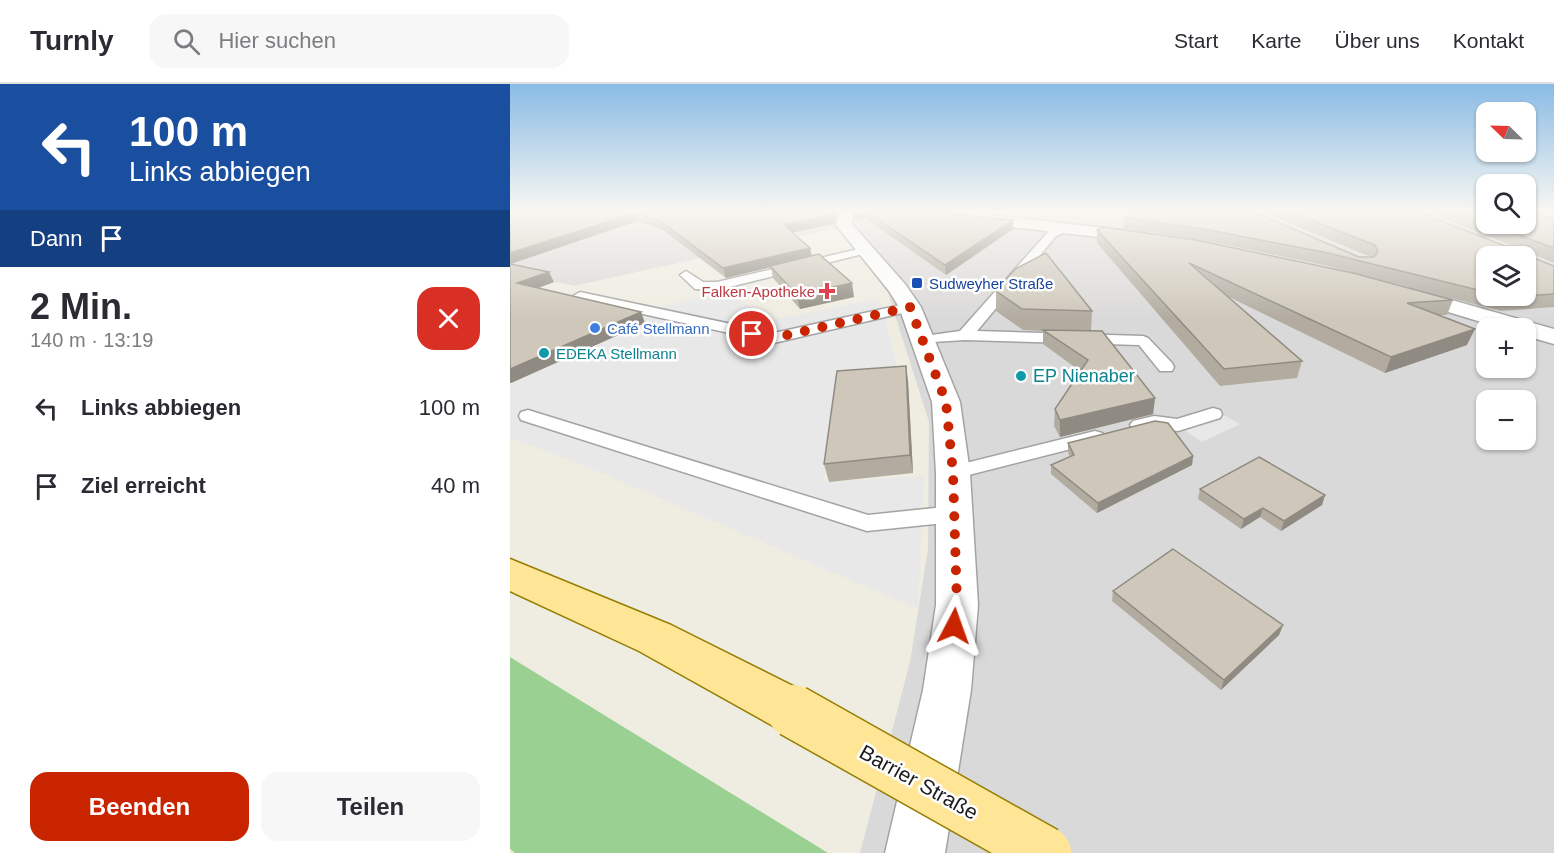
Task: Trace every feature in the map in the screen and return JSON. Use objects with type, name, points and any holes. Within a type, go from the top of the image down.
[{"type":"main road","name":"Barrier Straße","points":[[510,574],[655,638],[793,711],[1045,853]]},
{"type":"street","points":[[867,250],[898,288],[916,323],[946,402],[954,493],[957,605],[947,690],[915,853]]},
{"type":"street","points":[[1396,291],[1554,337]]},
{"type":"lane","points":[[965,335],[1040,248]]},
{"type":"lane","points":[[686,275],[700,286],[717,286],[867,250]]},
{"type":"lane","points":[[580,296],[774,338],[916,323],[965,335],[1143,341],[1166,367]]},
{"type":"lane","points":[[528,416],[867,523],[954,493],[1115,432],[1154,422],[1178,425],[1213,414]]},
{"type":"shaded area","points":[[510,248],[747,248],[574,286],[510,271]]},
{"type":"shaded area","points":[[853,248],[1476,248],[1476,306],[1536,306],[1536,248],[1554,248],[1554,853],[860,853],[910,662],[928,549],[929,422],[888,293]]},
{"type":"shaded area","name":"EDEKA Stellmann","points":[[722,291],[774,320],[879,298],[900,377],[838,382],[824,482],[924,476],[918,609],[576,462],[510,438],[510,384],[645,323],[624,316]]},
{"type":"shaded area","points":[[1222,414],[1240,424],[1202,442],[1185,431]]},
{"type":"green space","points":[[510,657],[828,853],[515,853],[510,849]]},
{"type":"building","points":[[510,248],[526,248],[510,253]]},
{"type":"building","points":[[696,248],[810,248],[723,268]]},
{"type":"building","points":[[920,248],[971,248],[945,265]]},
{"type":"building","points":[[1113,248],[1234,248],[1353,273],[1453,300],[1407,303],[1475,329],[1391,357],[1189,263],[1302,361],[1224,369]]},
{"type":"building","points":[[1302,248],[1338,248],[1359,257],[1374,257],[1378,252],[1376,248],[1476,248],[1476,290]]},
{"type":"building","points":[[1046,253],[1092,311],[1022,309],[996,291],[1015,269]]},
{"type":"building","points":[[819,254],[852,283],[797,295],[770,266]]},
{"type":"building","points":[[1536,259],[1554,266],[1554,294],[1536,295]]},
{"type":"building","name":"EDEKA Stellmann","points":[[510,264],[549,272],[517,283],[641,312],[510,369]]},
{"type":"building","points":[[1043,330],[1102,331],[1155,398],[1060,420],[1055,409],[1088,360]]},
{"type":"building","points":[[906,366],[910,455],[824,464],[837,371]]},
{"type":"building","points":[[1155,421],[1168,423],[1193,456],[1098,503],[1051,465],[1074,455],[1068,443]]},
{"type":"building","points":[[1259,457],[1325,495],[1284,521],[1263,508],[1244,519],[1200,489]]},
{"type":"building","points":[[1173,549],[1283,625],[1224,680],[1113,591]]},
{"type":"place","name":"Sudweyher Straße","points":[[917,283]]},
{"type":"place","name":"Falken-Apotheke","points":[[827,291]]},
{"type":"place","name":"Café Stellmann","points":[[595,328]]},
{"type":"place","name":"EDEKA Stellmann","points":[[544,353]]},
{"type":"place","name":"EP Nienaber","points":[[1021,376]]},
{"type":"route","points":[[752,334],[774,338],[910,307],[946,402],[953,473],[957,605],[954,626]]}]
